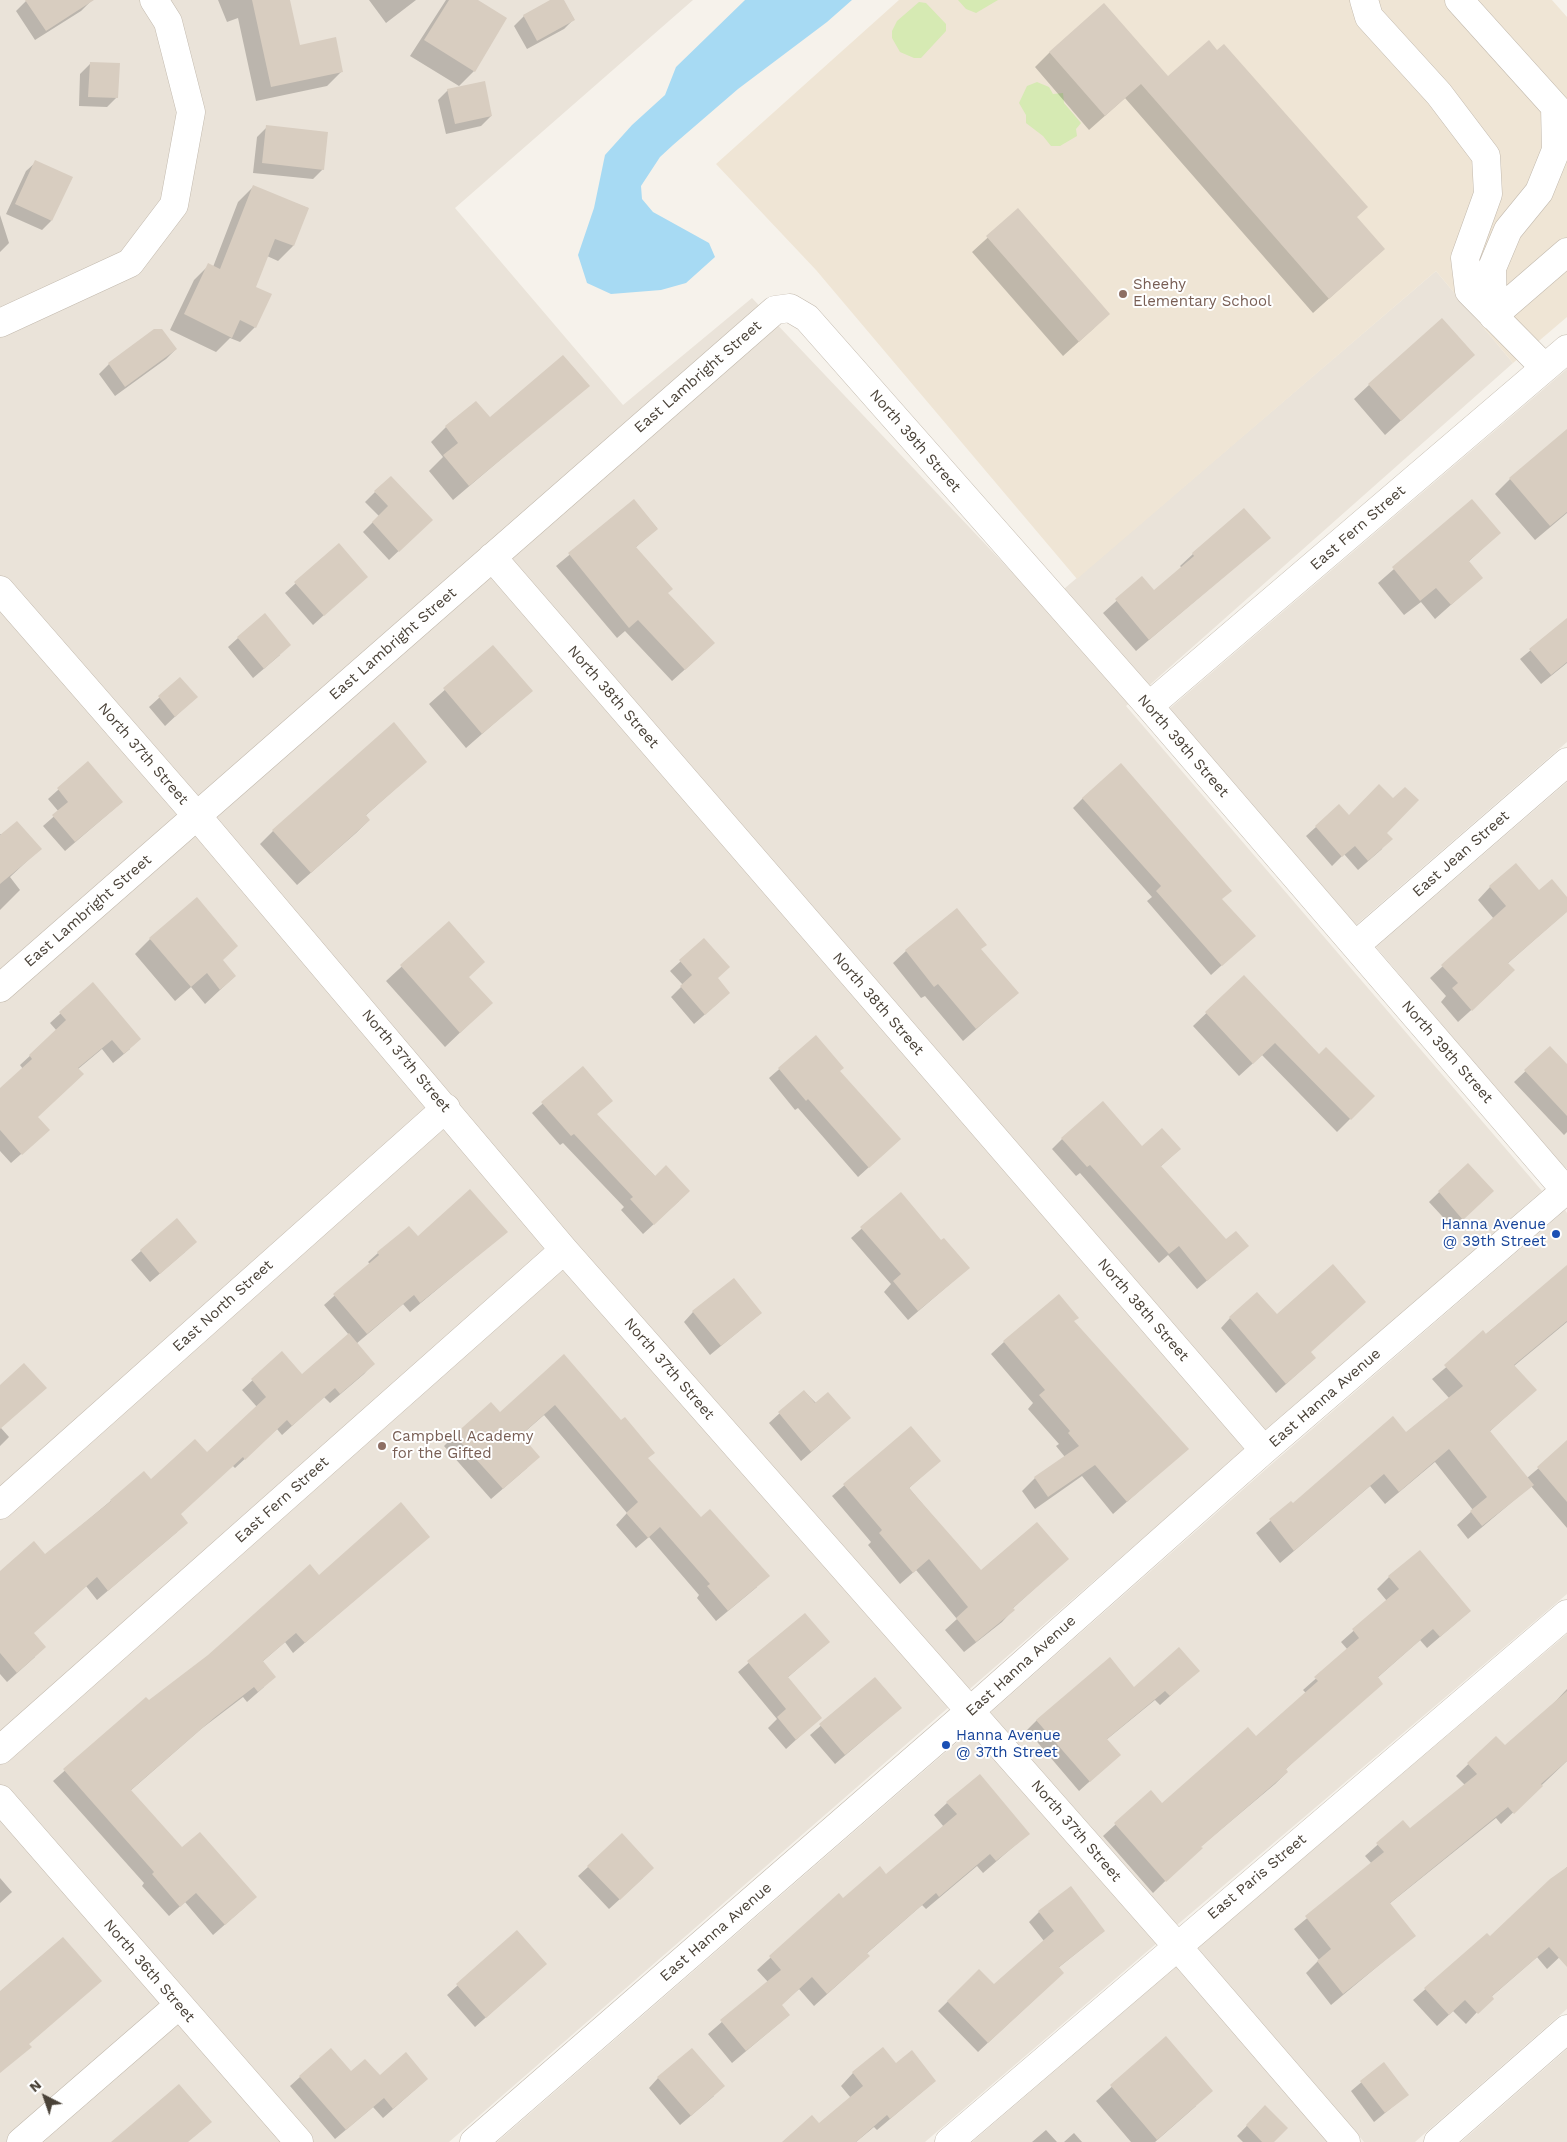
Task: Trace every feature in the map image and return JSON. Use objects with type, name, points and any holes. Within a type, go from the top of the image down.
[{"type":"street","points":[[0,323],[130,263],[174,206],[191,112],[168,22],[154,0]]},
{"type":"street","points":[[1364,0],[1369,18],[1439,94],[1486,156],[1488,194],[1465,258],[1469,291],[1545,368]]},
{"type":"street","points":[[1459,0],[1561,114],[1556,150],[1538,192],[1508,230],[1492,268],[1493,316]]},
{"type":"street","points":[[1493,316],[1567,252]]},
{"type":"street","name":"East Lambright Street","points":[[0,988],[775,310],[790,308]]},
{"type":"street","name":"North 39th Street","points":[[790,308],[807,318],[1149,706],[1566,1190]]},
{"type":"street","name":"East Fern Street","points":[[1149,706],[1567,349]]},
{"type":"street","name":"North 38th Street","points":[[492,557],[1264,1450]]},
{"type":"street","name":"North 37th Street","points":[[0,590],[197,816],[446,1108],[564,1250],[1177,1946],[1346,2142]]},
{"type":"street","name":"East Jean Street","points":[[1356,945],[1567,762]]},
{"type":"street","name":"East North Street","points":[[0,1505],[446,1108]]},
{"type":"street","name":"East Hanna Avenue","points":[[474,2142],[970,1711],[1264,1450],[1566,1190]]},
{"type":"street","name":"East Fern Street","points":[[0,1750],[564,1250]]},
{"type":"street","name":"East Paris Street","points":[[949,2142],[1567,1614]]},
{"type":"street","name":"North 36th Street","points":[[0,1799],[299,2142]]},
{"type":"street","points":[[21,2142],[179,2005]]},
{"type":"street","points":[[1438,2142],[1567,2029]]},
{"type":"shaded area","points":[[0,0],[693,0],[455,208],[623,405],[752,298],[1044,606],[1436,271],[1513,363],[1126,706],[1542,1191],[449,2142],[0,2142]]},
{"type":"shaded area","name":"Sheehy Elementary School","points":[[899,0],[1552,0],[1567,17],[1567,317],[1513,363],[1436,271],[1077,579],[816,270],[716,164]]},
{"type":"shaded area","points":[[1567,369],[1567,742],[1356,925],[1169,709]]},
{"type":"shaded area","points":[[1567,782],[1567,1168],[1565,1170],[1376,947]]},
{"type":"shaded area","points":[[1565,1210],[1567,1213],[1567,1594],[1177,1925],[990,1713],[1274,1462]]},
{"type":"shaded area","points":[[1567,1634],[1567,2009],[1415,2142],[1364,2142],[1197,1948]]},
{"type":"shaded area","points":[[970,1731],[1157,1943],[925,2142],[497,2142]]},
{"type":"shaded area","points":[[1177,1966],[1328,2142],[972,2142]]},
{"type":"shaded area","points":[[1567,2049],[1567,2142],[1461,2142]]},
{"type":"green space","points":[[958,0],[998,0],[976,13],[966,9]]},
{"type":"green space","points":[[919,2],[926,3],[946,24],[946,31],[921,58],[914,58],[900,52],[892,38],[892,31],[897,21]]},
{"type":"green space","points":[[1037,82],[1049,87],[1053,94],[1063,93],[1064,103],[1081,123],[1076,129],[1077,136],[1060,146],[1051,146],[1043,136],[1026,123],[1026,115],[1019,103],[1027,86]]},
{"type":"water","points":[[745,0],[852,0],[827,22],[738,89],[673,145],[660,157],[641,186],[642,199],[653,212],[709,243],[715,257],[686,283],[661,290],[611,294],[587,283],[578,255],[594,208],[605,155],[632,125],[665,95],[676,67]]},
{"type":"building","points":[[25,0],[94,0],[46,31]]},
{"type":"building","points":[[252,0],[290,0],[300,45],[336,37],[343,72],[271,87]]},
{"type":"building","points":[[449,0],[478,0],[507,18],[475,72],[424,40]]},
{"type":"building","points":[[550,0],[564,0],[575,20],[537,41],[523,15]]},
{"type":"building","points":[[1104,3],[1168,76],[1209,40],[1217,50],[1224,44],[1368,207],[1357,217],[1385,249],[1329,299],[1141,84],[1105,116],[1049,52]]},
{"type":"building","points":[[90,62],[120,63],[118,98],[88,97]]},
{"type":"building","points":[[485,81],[492,116],[455,124],[447,89]]},
{"type":"building","points":[[266,125],[328,132],[324,170],[262,163]]},
{"type":"building","points":[[35,160],[73,177],[52,221],[15,204]]},
{"type":"building","points":[[253,185],[309,208],[294,246],[275,239],[256,287],[272,294],[256,328],[240,320],[232,338],[184,314],[208,263],[220,269]]},
{"type":"building","points":[[1018,208],[1110,314],[1079,342],[986,236]]},
{"type":"building","points":[[1442,318],[1475,355],[1401,421],[1368,384]]},
{"type":"building","points":[[154,329],[162,329],[177,349],[125,387],[108,363]]},
{"type":"building","points":[[563,355],[590,386],[469,486],[443,455],[458,443],[445,426],[476,401],[490,417]]},
{"type":"building","points":[[1567,429],[1567,512],[1550,526],[1509,478]]},
{"type":"building","points":[[391,476],[433,520],[399,552],[372,522],[388,506],[374,491]]},
{"type":"building","points":[[634,499],[658,529],[636,547],[673,589],[668,593],[715,643],[685,670],[638,620],[629,628],[568,553]]},
{"type":"building","points":[[1472,499],[1501,533],[1469,561],[1483,578],[1451,605],[1436,588],[1420,601],[1392,567]]},
{"type":"building","points":[[1244,508],[1271,538],[1149,640],[1115,599],[1142,576],[1154,590],[1194,556],[1192,553]]},
{"type":"building","points":[[339,543],[368,577],[324,616],[294,582]]},
{"type":"building","points":[[265,613],[291,645],[264,669],[237,637]]},
{"type":"building","points":[[1567,618],[1567,662],[1551,675],[1529,649]]},
{"type":"building","points":[[493,645],[533,691],[482,734],[443,688]]},
{"type":"building","points":[[180,677],[198,697],[175,717],[158,696]]},
{"type":"building","points":[[394,722],[427,762],[366,815],[370,820],[311,873],[272,830]]},
{"type":"building","points":[[88,761],[123,802],[75,842],[52,815],[68,802],[57,788]]},
{"type":"building","points":[[1121,763],[1232,891],[1222,899],[1256,936],[1222,966],[1156,891],[1161,886],[1082,798]]},
{"type":"building","points":[[1379,784],[1393,798],[1405,787],[1419,800],[1387,833],[1393,839],[1368,861],[1355,846],[1342,857],[1315,826],[1339,804],[1349,815]]},
{"type":"building","points":[[17,821],[42,849],[0,884],[0,835]]},
{"type":"building","points":[[1516,863],[1539,890],[1552,879],[1567,897],[1567,912],[1508,963],[1515,970],[1472,1011],[1452,988],[1458,983],[1441,965],[1506,906],[1489,886]]},
{"type":"building","points":[[197,897],[238,946],[223,960],[236,976],[220,990],[207,973],[191,987],[149,938]]},
{"type":"building","points":[[957,908],[987,945],[981,949],[1019,993],[976,1029],[938,984],[934,987],[905,950]]},
{"type":"building","points":[[449,921],[485,962],[469,977],[493,1003],[460,1033],[400,965]]},
{"type":"building","points":[[704,938],[730,967],[718,978],[730,993],[705,1015],[680,986],[692,975],[679,960]]},
{"type":"building","points":[[1244,975],[1319,1054],[1326,1047],[1375,1096],[1351,1120],[1275,1043],[1253,1064],[1205,1012]]},
{"type":"building","points":[[93,982],[141,1039],[124,1054],[112,1040],[78,1068],[84,1074],[38,1117],[50,1130],[22,1155],[0,1130],[0,1088],[32,1059],[29,1055],[66,1020],[59,1012]]},
{"type":"building","points":[[816,1035],[844,1068],[840,1071],[901,1139],[869,1168],[808,1099],[806,1101],[778,1068]]},
{"type":"building","points":[[1550,1046],[1567,1064],[1567,1116],[1524,1070]]},
{"type":"building","points":[[583,1066],[613,1101],[597,1114],[655,1176],[666,1165],[690,1191],[654,1225],[630,1199],[633,1197],[574,1134],[571,1136],[541,1102]]},
{"type":"building","points":[[1103,1101],[1142,1146],[1162,1128],[1181,1149],[1161,1166],[1226,1239],[1236,1231],[1249,1246],[1207,1281],[1179,1246],[1169,1254],[1090,1165],[1087,1167],[1061,1138]]},
{"type":"building","points":[[1468,1163],[1494,1191],[1463,1220],[1438,1191]]},
{"type":"building","points":[[470,1189],[508,1232],[420,1303],[414,1295],[367,1334],[333,1294],[379,1255],[377,1252],[409,1226],[418,1236]]},
{"type":"building","points":[[901,1192],[941,1240],[944,1238],[970,1268],[918,1311],[893,1281],[901,1274],[860,1227]]},
{"type":"building","points":[[177,1218],[197,1242],[160,1274],[140,1250]]},
{"type":"building","points":[[1333,1264],[1366,1302],[1311,1352],[1316,1358],[1286,1384],[1229,1317],[1257,1292],[1277,1314]]},
{"type":"building","points":[[1567,1265],[1567,1321],[1514,1365],[1537,1390],[1490,1431],[1534,1485],[1482,1526],[1470,1511],[1487,1497],[1449,1449],[1399,1492],[1384,1474],[1294,1551],[1269,1519],[1291,1501],[1293,1503],[1393,1416],[1406,1432],[1463,1386],[1444,1365],[1483,1330],[1486,1334]]},
{"type":"building","points":[[734,1278],[762,1313],[721,1346],[692,1311]]},
{"type":"building","points":[[1059,1294],[1079,1318],[1074,1321],[1189,1449],[1127,1502],[1095,1465],[1048,1497],[1034,1477],[1079,1446],[1068,1433],[1070,1431],[1039,1395],[1045,1390],[1003,1341]]},
{"type":"building","points":[[349,1333],[375,1364],[340,1394],[335,1388],[292,1426],[287,1420],[245,1460],[243,1457],[181,1514],[188,1523],[108,1591],[97,1577],[34,1633],[46,1647],[17,1673],[0,1653],[0,1571],[34,1541],[45,1554],[111,1501],[144,1471],[151,1479],[195,1439],[207,1452],[266,1397],[251,1379],[282,1351],[302,1374]]},
{"type":"building","points":[[564,1354],[621,1420],[625,1417],[655,1453],[648,1458],[701,1517],[710,1509],[770,1576],[728,1611],[707,1586],[710,1584],[660,1527],[648,1538],[626,1513],[638,1502],[555,1405],[521,1435],[540,1457],[503,1489],[454,1435],[491,1402],[500,1412]]},
{"type":"building","points":[[24,1363],[47,1388],[0,1429],[0,1385]]},
{"type":"building","points":[[804,1390],[815,1403],[828,1392],[851,1418],[811,1452],[778,1412]]},
{"type":"building","points":[[911,1426],[941,1461],[909,1488],[981,1570],[1037,1522],[1069,1559],[1013,1608],[1015,1610],[976,1642],[956,1618],[968,1607],[929,1559],[913,1573],[879,1533],[882,1530],[843,1484]]},
{"type":"building","points":[[1567,1440],[1567,1502],[1537,1467]]},
{"type":"building","points":[[401,1502],[430,1537],[305,1643],[296,1633],[263,1661],[276,1677],[258,1692],[254,1687],[214,1718],[131,1790],[182,1847],[200,1832],[257,1897],[225,1925],[196,1893],[180,1907],[152,1874],[154,1872],[63,1769],[146,1697],[149,1700],[208,1655],[310,1564],[319,1575]]},
{"type":"building","points":[[1420,1550],[1471,1611],[1440,1637],[1433,1629],[1378,1677],[1383,1684],[1286,1769],[1288,1772],[1201,1847],[1203,1848],[1166,1882],[1114,1823],[1151,1790],[1162,1803],[1248,1727],[1256,1736],[1318,1681],[1314,1677],[1359,1638],[1352,1629],[1399,1589],[1388,1576]]},
{"type":"building","points":[[805,1613],[830,1642],[788,1677],[822,1718],[796,1740],[777,1717],[786,1709],[747,1661]]},
{"type":"building","points":[[1179,1647],[1200,1671],[1170,1696],[1165,1691],[1107,1739],[1121,1755],[1090,1782],[1036,1720],[1110,1657],[1134,1687]]},
{"type":"building","points":[[875,1677],[902,1708],[845,1755],[819,1724]]},
{"type":"building","points":[[1567,1691],[1567,1761],[1541,1784],[1543,1786],[1514,1814],[1508,1807],[1390,1903],[1416,1936],[1343,1994],[1317,1961],[1331,1949],[1305,1916],[1384,1852],[1376,1843],[1403,1820],[1410,1828],[1477,1774],[1467,1763],[1496,1736],[1505,1745]]},
{"type":"building","points":[[980,1774],[1030,1834],[996,1861],[990,1854],[939,1897],[936,1893],[867,1953],[870,1956],[827,1994],[812,1977],[782,2005],[790,2015],[746,2051],[720,2020],[781,1970],[769,1956],[839,1893],[843,1898],[880,1866],[886,1874],[957,1814],[946,1802]]},
{"type":"building","points":[[622,1833],[654,1868],[620,1900],[587,1866]]},
{"type":"building","points":[[1567,1867],[1567,1967],[1549,1947],[1492,1996],[1494,1999],[1478,2014],[1465,2000],[1449,2015],[1424,1988],[1487,1933],[1490,1936],[1550,1879]]},
{"type":"building","points":[[1071,1886],[1105,1931],[1059,1967],[1064,1973],[988,2043],[947,2001],[979,1969],[994,1984],[1054,1931],[1038,1911]]},
{"type":"building","points":[[517,1930],[547,1964],[486,2018],[456,1984]]},
{"type":"building","points":[[63,1937],[102,1981],[29,2044],[32,2047],[0,2073],[0,1991]]},
{"type":"building","points":[[1166,2036],[1213,2091],[1157,2140],[1110,2085]]},
{"type":"building","points":[[883,2047],[896,2063],[912,2050],[936,2081],[890,2119],[887,2115],[856,2142],[782,2142],[812,2115],[819,2123],[863,2086],[852,2072]]},
{"type":"building","points":[[331,2048],[351,2071],[365,2059],[380,2075],[406,2052],[428,2079],[393,2109],[384,2098],[346,2130],[299,2076]]},
{"type":"building","points":[[692,2048],[725,2086],[691,2116],[657,2077]]},
{"type":"building","points":[[1384,2062],[1409,2095],[1385,2113],[1360,2081]]},
{"type":"building","points":[[179,2084],[212,2122],[188,2142],[111,2142]]},
{"type":"building","points":[[1265,2105],[1288,2128],[1274,2142],[1262,2142],[1246,2125]]},
{"type":"place","name":"Sheehy Elementary School","points":[[1123,294]]},
{"type":"place","name":"Hanna Avenue @ 39th Street","points":[[1556,1234]]},
{"type":"place","name":"Campbell Academy for the Gifted","points":[[382,1446]]},
{"type":"place","name":"Hanna Avenue @ 37th Street","points":[[946,1745]]}]
